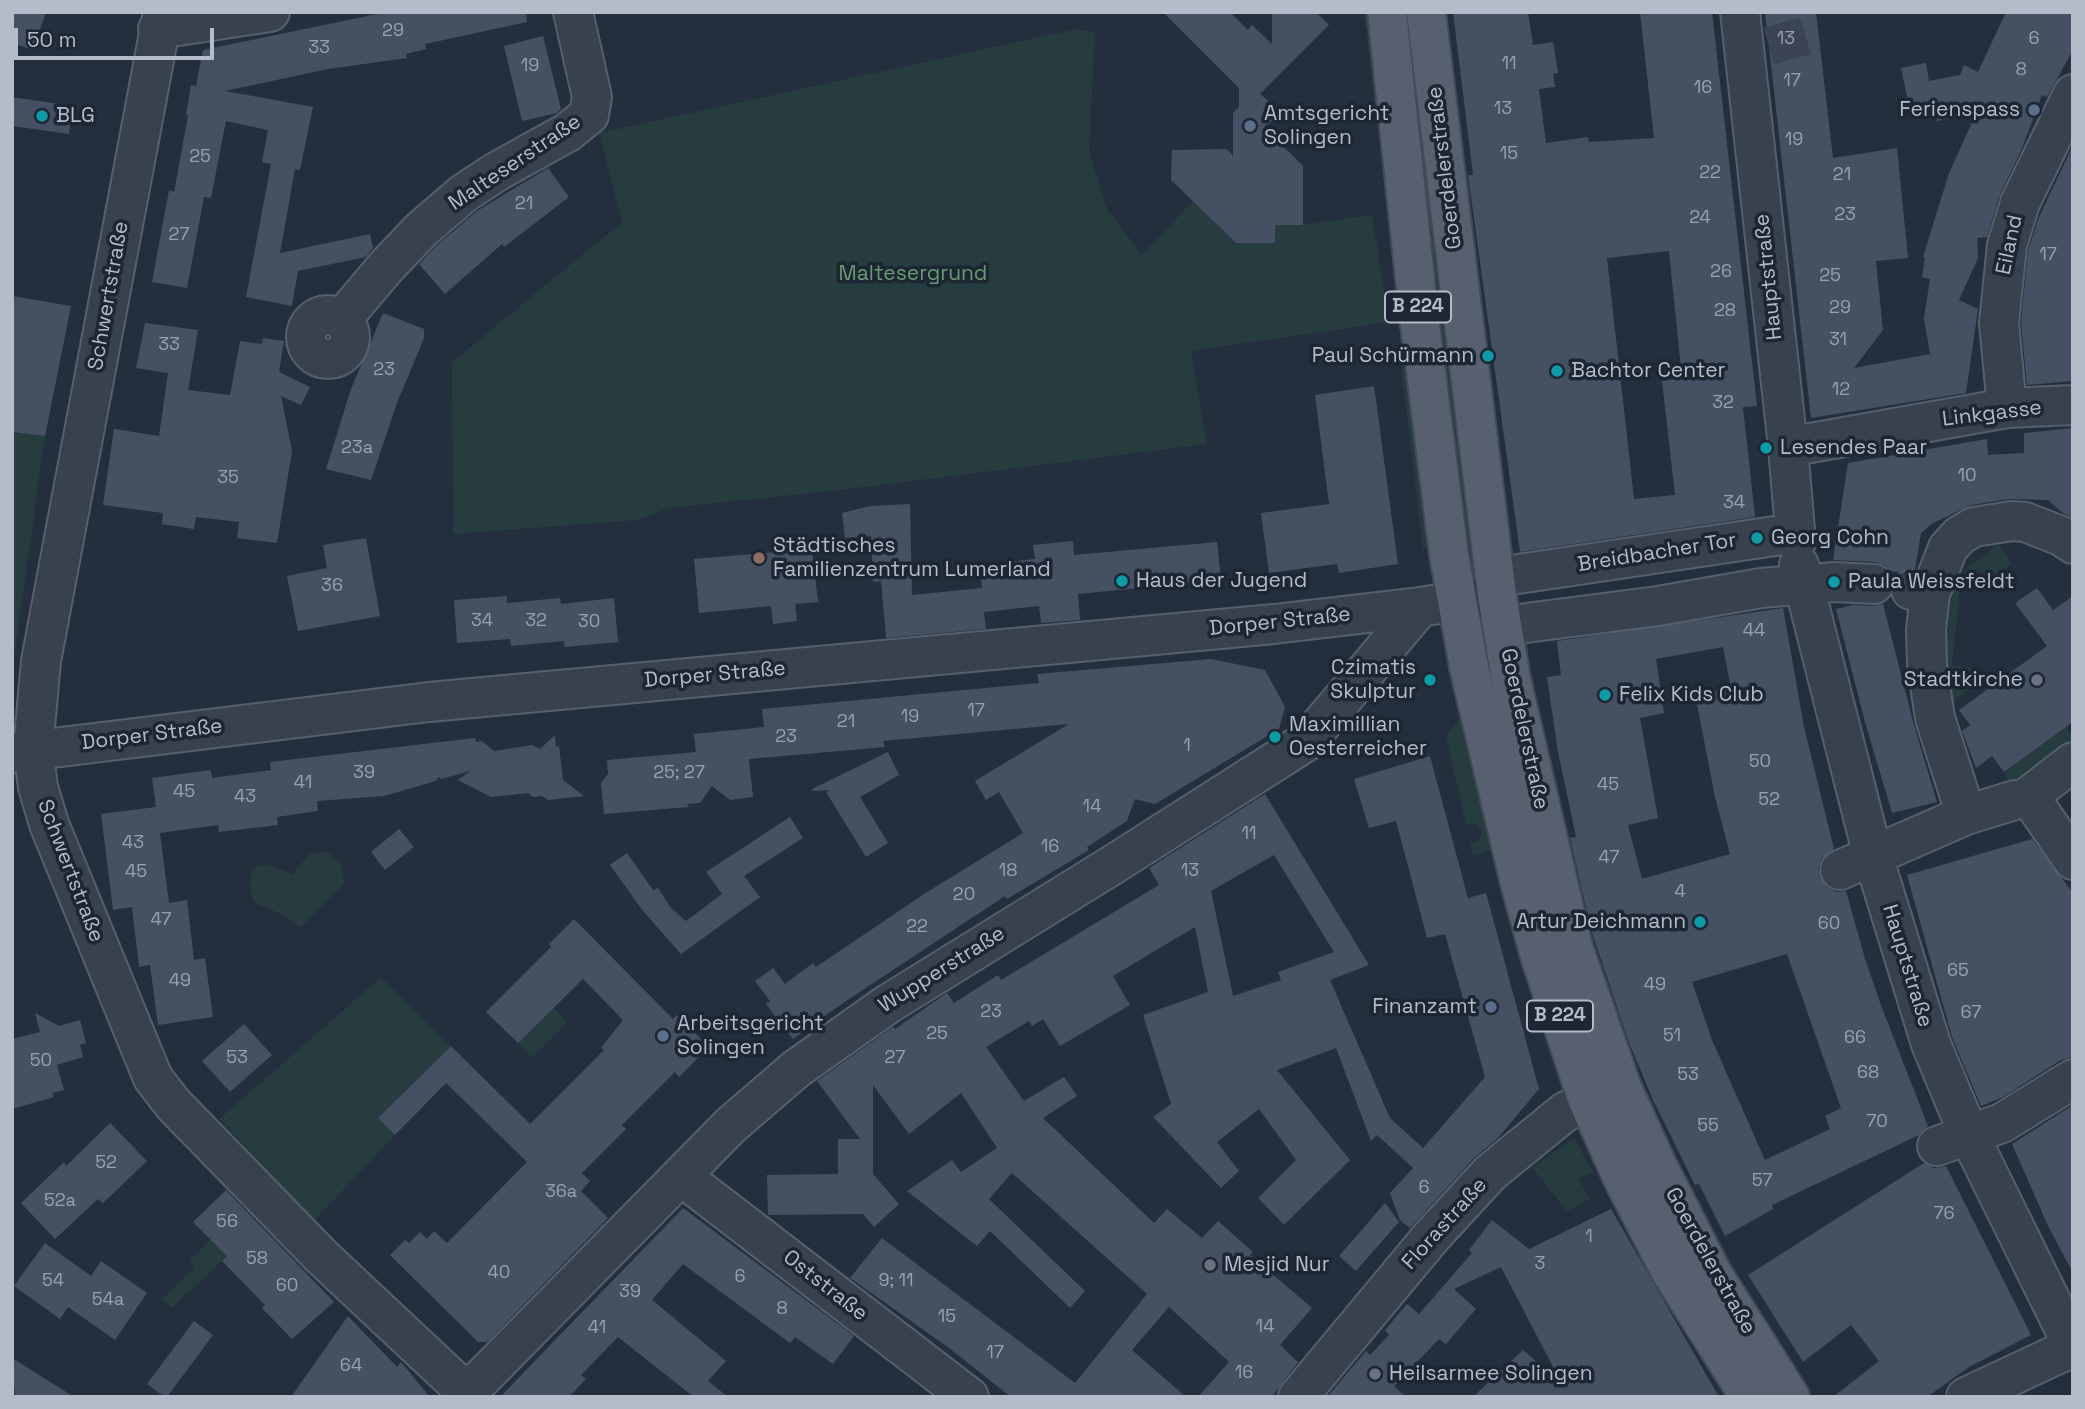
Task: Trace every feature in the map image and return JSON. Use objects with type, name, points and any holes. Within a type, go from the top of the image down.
[{"type":"main road","name":"Goerdelerstraße","points":[[1387,12],[1419,317],[1457,601],[1469,667],[1540,956],[1605,1095],[1657,1165],[1713,1275],[1790,1397]]},
{"type":"main road","name":"Goerdelerstraße","points":[[1426,12],[1508,584],[1511,679],[1605,1095],[1628,1190],[1671,1272],[1750,1397]]},
{"type":"street","points":[[161,20],[270,12]]},
{"type":"street","name":"Malteserstraße","points":[[342,319],[421,230],[464,193],[568,132],[589,115],[592,97],[573,12]]},
{"type":"street","name":"Hauptstraße","points":[[1740,12],[1757,49],[1755,157],[1798,556],[1856,863],[1931,1044],[1953,1140],[2073,1347]]},
{"type":"street","name":"Schwertstraße","points":[[161,20],[23,751],[49,824],[153,1077],[173,1104],[321,1256],[465,1394]]},
{"type":"street","name":"Eiland","points":[[2007,408],[1998,323],[2007,245],[2020,203],[2073,94]]},
{"type":"street","name":"Linkgasse","points":[[1788,447],[2007,408],[2073,404]]},
{"type":"street","points":[[1526,623],[1658,606],[1761,588],[1798,556],[1834,582],[1905,589],[1960,535],[1975,527],[2012,520],[2025,522],[2061,536],[2073,544]]},
{"type":"street","name":"Breidbacher Tor","points":[[1508,584],[1798,556]]},
{"type":"street","points":[[1420,607],[1457,601],[1508,584]]},
{"type":"street","points":[[1905,589],[1926,630],[1927,665],[1935,718],[1966,815]]},
{"type":"street","name":"Dorper Straße","points":[[23,751],[429,702],[1261,625],[1420,607]]},
{"type":"street","name":"Wupperstraße","points":[[465,1394],[750,1107],[787,1076],[887,1004],[1307,741],[1420,607]]},
{"type":"street","points":[[2073,762],[2029,796],[2073,860]]},
{"type":"street","points":[[1856,863],[1966,815],[2015,800]]},
{"type":"street","points":[[1953,1140],[2001,1123],[2073,1079]]},
{"type":"street","name":"Florastraße","points":[[1298,1397],[1432,1236],[1490,1173],[1566,1111],[1605,1095]]},
{"type":"street","name":"Oststraße","points":[[681,1176],[969,1397]]},
{"type":"street","points":[[1966,1397],[2073,1347]]},
{"type":"green space","points":[[1364,12],[1374,12],[1396,279]]},
{"type":"green space","name":"Maltesergrund","points":[[1077,29],[1095,33],[1089,151],[1107,209],[1142,255],[1193,201],[1236,243],[1275,243],[1275,225],[1303,225],[1372,215],[1389,322],[1191,351],[1207,444],[840,490],[669,508],[638,520],[453,534],[452,362],[622,222],[599,133]]},
{"type":"green space","points":[[1424,206],[1430,216],[1475,541],[1463,543]]},
{"type":"green space","points":[[1412,364],[1436,546],[1423,548],[1401,365]]},
{"type":"green space","points":[[12,432],[45,436],[12,673]]},
{"type":"green space","points":[[1998,544],[2012,564],[1992,578],[1969,572],[1960,591],[1952,665],[1970,667],[1970,689],[1953,701],[1943,665],[1953,589],[1964,571]]},
{"type":"green space","points":[[1462,716],[1495,849],[1473,856],[1470,843],[1479,840],[1482,831],[1476,824],[1466,825],[1446,736]]},
{"type":"green space","points":[[2066,727],[2073,737],[2073,749],[2013,789],[2004,773]]},
{"type":"green space","points":[[329,853],[342,864],[344,884],[301,927],[281,914],[253,902],[251,872],[257,867],[270,864],[292,875],[309,854]]},
{"type":"green space","points":[[381,977],[451,1046],[378,1118],[395,1135],[313,1222],[219,1119]]},
{"type":"green space","points":[[553,1008],[568,1022],[532,1058],[518,1043]]},
{"type":"green space","points":[[1574,1138],[1593,1172],[1579,1179],[1590,1199],[1567,1211],[1532,1168]]},
{"type":"green space","points":[[210,1239],[227,1256],[172,1308],[162,1299],[194,1268],[190,1260]]},
{"type":"building","points":[[12,12],[46,12],[33,50],[12,43]]},
{"type":"building","points":[[387,12],[526,12],[527,22],[425,44],[426,49],[406,54],[407,58],[328,69],[225,91],[313,107],[300,170],[295,169],[280,253],[370,234],[373,248],[366,257],[298,271],[292,306],[246,297],[271,164],[262,162],[268,130],[226,121],[211,198],[204,197],[187,288],[152,282],[169,190],[174,192],[191,85],[196,86],[203,50]]},
{"type":"building","name":"Amtsgericht Solingen","points":[[1163,12],[1230,12],[1248,30],[1252,25],[1272,44],[1272,12],[1316,12],[1329,25],[1260,94],[1283,113],[1264,127],[1303,166],[1303,225],[1275,225],[1275,243],[1236,243],[1171,180],[1172,150],[1227,149],[1233,156],[1233,113],[1239,107],[1239,88]]},
{"type":"building","points":[[1453,12],[1528,12],[1533,45],[1553,42],[1558,73],[1553,74],[1555,87],[1539,89],[1546,143],[1588,137],[1589,142],[1654,138],[1640,12],[1712,12],[1757,406],[1743,407],[1755,517],[1520,552],[1468,175],[1473,175]],"holes":[[[1669,251],[1682,378],[1662,381],[1675,495],[1634,499],[1607,258]]]},
{"type":"building","points":[[1765,12],[1816,12],[1833,158],[1897,148],[1908,258],[1876,261],[1883,330],[1854,368],[1930,354],[1924,318],[1930,279],[1922,277],[1923,257],[1949,173],[1976,114],[1937,121],[1934,102],[1909,106],[1901,68],[1926,63],[1929,81],[1960,75],[1964,65],[1978,72],[2006,12],[2073,12],[2073,50],[2047,97],[2042,95],[2022,148],[1999,197],[1987,237],[1977,238],[1978,258],[1959,300],[1978,309],[1966,393],[1811,418]]},
{"type":"building","points":[[543,36],[561,109],[557,113],[522,121],[504,46]]},
{"type":"building","name":"BLG","points":[[12,97],[73,106],[69,134],[12,126]]},
{"type":"building","points":[[2073,145],[2073,381],[2027,385],[2021,323],[2028,250],[2039,217]]},
{"type":"building","points":[[548,168],[569,197],[504,247],[502,244],[445,294],[419,264],[477,211]]},
{"type":"building","points":[[12,296],[71,306],[45,436],[12,432]]},
{"type":"building","points":[[383,313],[424,329],[424,338],[397,403],[371,480],[326,469],[351,389]]},
{"type":"building","points":[[145,323],[198,330],[188,390],[230,395],[240,341],[262,344],[263,338],[284,341],[279,372],[310,387],[301,405],[281,396],[292,451],[277,543],[237,538],[239,522],[196,517],[194,529],[162,524],[163,513],[103,505],[114,429],[159,436],[168,373],[136,368]]},
{"type":"building","points":[[1374,386],[1398,564],[1339,573],[1337,564],[1269,573],[1261,513],[1329,504],[1315,395]]},
{"type":"building","points":[[2073,428],[2073,518],[2048,500],[2009,499],[1971,505],[1933,523],[1921,533],[1915,569],[1890,571],[1885,565],[1875,562],[1833,560],[1848,463],[1987,439],[1988,455],[2024,453],[2024,433]]},
{"type":"building","points":[[910,504],[912,595],[982,588],[980,565],[1035,559],[1033,545],[1073,541],[1074,555],[1217,542],[1221,580],[1078,594],[1080,620],[1041,623],[1039,606],[984,612],[986,629],[886,638],[881,581],[873,582],[871,536],[845,538],[842,513],[870,506]]},
{"type":"building","points":[[366,538],[380,616],[298,631],[287,576],[327,568],[323,545]]},
{"type":"building","points":[[812,549],[818,602],[795,604],[797,621],[773,624],[771,606],[699,613],[694,559]]},
{"type":"building","name":"Stadtkirche","points":[[2037,588],[2053,610],[2073,596],[2073,722],[2004,772],[1992,756],[1976,768],[1962,731],[1970,725],[1959,710],[2047,646],[2015,603]]},
{"type":"building","points":[[507,596],[507,603],[560,598],[561,604],[614,598],[618,642],[565,647],[564,641],[511,646],[510,639],[457,643],[454,600]]},
{"type":"building","points":[[1883,604],[1937,802],[1892,813],[1836,609],[1852,605]]},
{"type":"building","points":[[1783,608],[1804,727],[1834,849],[1822,858],[1818,868],[1820,878],[1828,888],[1837,892],[1846,891],[1882,1008],[1928,1126],[1919,1135],[1772,1205],[1773,1209],[1725,1236],[1699,1184],[1695,1185],[1653,1100],[1628,1040],[1591,930],[1570,838],[1576,837],[1558,752],[1547,677],[1561,675],[1557,641]],"holes":[[[1723,647],[1731,688],[1695,694],[1715,797],[1730,854],[1642,879],[1628,825],[1658,818],[1640,718],[1664,713],[1656,659]],[[1787,954],[1841,1108],[1825,1116],[1830,1129],[1765,1160],[1712,1040],[1692,982]]]},
{"type":"building","points":[[1211,659],[1265,670],[1285,707],[1279,729],[1155,804],[1135,799],[1127,821],[1087,847],[1089,850],[1007,899],[1005,896],[793,1039],[766,1004],[770,1001],[755,981],[773,968],[785,984],[813,963],[816,967],[924,894],[1023,833],[999,792],[986,800],[975,781],[1069,724],[883,741],[885,747],[749,759],[753,797],[730,800],[712,786],[700,803],[687,804],[689,807],[604,814],[601,783],[608,774],[607,760],[696,752],[694,734],[764,727],[762,709],[1039,683],[1037,674]]},
{"type":"building","points":[[555,735],[563,780],[584,796],[548,800],[542,796],[533,797],[528,793],[491,797],[458,780],[470,771],[441,779],[438,777],[436,781],[384,796],[317,801],[318,811],[277,817],[278,825],[219,832],[218,825],[160,833],[169,903],[187,900],[194,960],[205,958],[213,1017],[158,1025],[150,965],[139,967],[132,907],[113,910],[101,814],[156,807],[152,778],[211,770],[212,778],[271,770],[270,762],[475,738],[476,742],[482,741],[494,751],[532,745],[540,749]]},
{"type":"building","points":[[888,752],[899,775],[860,797],[888,843],[866,857],[826,792],[831,790],[812,789]]},
{"type":"building","points":[[1430,756],[1468,898],[1486,893],[1539,1089],[1498,1138],[1474,1158],[1410,1228],[1400,1220],[1390,1193],[1413,1168],[1377,1135],[1371,1141],[1336,1048],[1277,1070],[1350,1160],[1284,1225],[1258,1198],[1296,1160],[1259,1109],[1217,1142],[1239,1171],[1221,1188],[1153,1117],[1171,1104],[1143,1015],[1208,992],[1195,927],[1113,976],[1130,1005],[1060,1046],[1043,1019],[1032,1026],[1029,1021],[986,1047],[1024,1101],[1064,1077],[1077,1096],[1043,1118],[1154,1223],[1167,1209],[1202,1238],[1218,1221],[1253,1252],[1250,1255],[1312,1308],[1280,1345],[1298,1362],[1272,1397],[1198,1397],[1229,1362],[1169,1307],[1132,1350],[1186,1397],[1011,1397],[949,1348],[850,1278],[882,1238],[1075,1383],[1147,1294],[1012,1173],[989,1199],[1085,1291],[1070,1308],[990,1231],[977,1246],[907,1191],[952,1160],[961,1172],[997,1148],[961,1093],[909,1134],[873,1085],[873,1174],[899,1204],[874,1227],[863,1214],[768,1215],[767,1175],[838,1174],[838,1139],[860,1139],[817,1081],[893,1027],[895,1029],[947,993],[954,1003],[998,975],[1001,980],[1159,885],[1149,868],[1265,794],[1369,965],[1330,980],[1390,1118],[1423,1148],[1485,1077],[1445,934],[1427,938],[1396,821],[1369,828],[1354,779]],"holes":[[[1274,855],[1334,952],[1278,972],[1281,980],[1233,996],[1211,891]]]},
{"type":"building","points":[[790,817],[803,838],[744,876],[760,897],[681,954],[643,911],[610,865],[627,853],[653,890],[658,888],[671,908],[686,921],[722,894],[706,872]]},
{"type":"building","points":[[399,829],[414,847],[385,870],[371,852]]},
{"type":"building","points":[[2032,839],[2073,893],[2073,1057],[2061,1060],[2003,1097],[1981,1106],[1952,1037],[1907,875]]},
{"type":"building","points":[[574,919],[673,1019],[677,1015],[709,1047],[679,1077],[675,1072],[622,1125],[626,1129],[582,1173],[590,1181],[581,1191],[608,1218],[487,1342],[478,1342],[390,1255],[405,1240],[409,1243],[420,1232],[427,1239],[434,1231],[447,1243],[527,1162],[446,1083],[395,1135],[378,1118],[451,1046],[530,1124],[604,1050],[601,1048],[623,1020],[583,979],[518,1043],[486,1012],[551,947],[549,944]]},
{"type":"building","points":[[35,1013],[59,1026],[80,1020],[86,1043],[80,1045],[83,1057],[57,1065],[64,1090],[52,1093],[54,1097],[12,1109],[12,1039],[40,1032]]},
{"type":"building","points":[[244,1024],[272,1055],[230,1092],[202,1061]]},
{"type":"building","points":[[2073,1105],[2073,1273],[2048,1226],[2012,1144]]},
{"type":"building","points":[[110,1123],[147,1161],[103,1203],[98,1199],[55,1239],[21,1203],[64,1162],[66,1166]]},
{"type":"building","points":[[1924,1163],[1934,1168],[1946,1166],[2031,1335],[1969,1367],[1927,1397],[1833,1397],[1879,1361],[1851,1325],[1803,1362],[1748,1275]]},
{"type":"building","points":[[226,1190],[334,1302],[292,1339],[262,1308],[265,1305],[222,1261],[227,1256],[193,1222]]},
{"type":"building","points":[[1385,1203],[1399,1222],[1356,1271],[1339,1256]]},
{"type":"building","points":[[683,1208],[854,1336],[833,1364],[795,1337],[790,1343],[683,1264],[652,1300],[726,1361],[708,1381],[728,1397],[694,1397],[618,1337],[581,1375],[586,1379],[569,1397],[500,1397]]},
{"type":"building","points":[[1611,1209],[1719,1397],[1473,1397],[1523,1350],[1562,1384],[1501,1267],[1454,1289],[1476,1309],[1446,1344],[1439,1339],[1394,1386],[1406,1397],[1327,1397],[1366,1351],[1370,1355],[1389,1335],[1385,1330],[1407,1304],[1419,1314],[1472,1253],[1469,1250],[1492,1220],[1529,1249]]},
{"type":"building","points":[[45,1243],[91,1276],[101,1261],[147,1293],[115,1340],[68,1307],[60,1319],[14,1286]]},
{"type":"building","points":[[348,1316],[397,1367],[401,1362],[430,1397],[291,1397]]},
{"type":"building","points":[[194,1321],[213,1335],[165,1397],[147,1384]]},
{"type":"building","points":[[12,1358],[74,1397],[15,1397]]},
{"type":"tunnel","points":[[1769,46],[1819,32]]},
{"type":"place","name":"Ferienspass","points":[[2034,110]]},
{"type":"place","name":"BLG","points":[[42,116]]},
{"type":"place","name":"Amtsgericht Solingen","points":[[1250,126]]},
{"type":"place","name":"Paul Schürmann","points":[[1488,356]]},
{"type":"place","name":"Bachtor Center","points":[[1557,371]]},
{"type":"place","name":"Lesendes Paar","points":[[1766,448]]},
{"type":"place","name":"Georg Cohn","points":[[1757,538]]},
{"type":"place","name":"Städtisches Familienzentrum Lumerland","points":[[759,558]]},
{"type":"place","name":"Haus der Jugend","points":[[1122,581]]},
{"type":"place","name":"Paula Weissfeldt","points":[[1834,582]]},
{"type":"place","name":"Czimatis Skulptur","points":[[1430,680]]},
{"type":"place","name":"Stadtkirche","points":[[2037,680]]},
{"type":"place","name":"Felix Kids Club","points":[[1605,695]]},
{"type":"place","name":"Maximillian Oesterreicher","points":[[1275,737]]},
{"type":"place","name":"Artur Deichmann","points":[[1700,922]]},
{"type":"place","name":"Finanzamt","points":[[1491,1007]]},
{"type":"place","name":"Arbeitsgericht Solingen","points":[[663,1036]]},
{"type":"place","name":"Mesjid Nur","points":[[1210,1265]]},
{"type":"place","name":"Heilsarmee Solingen","points":[[1375,1374]]}]
